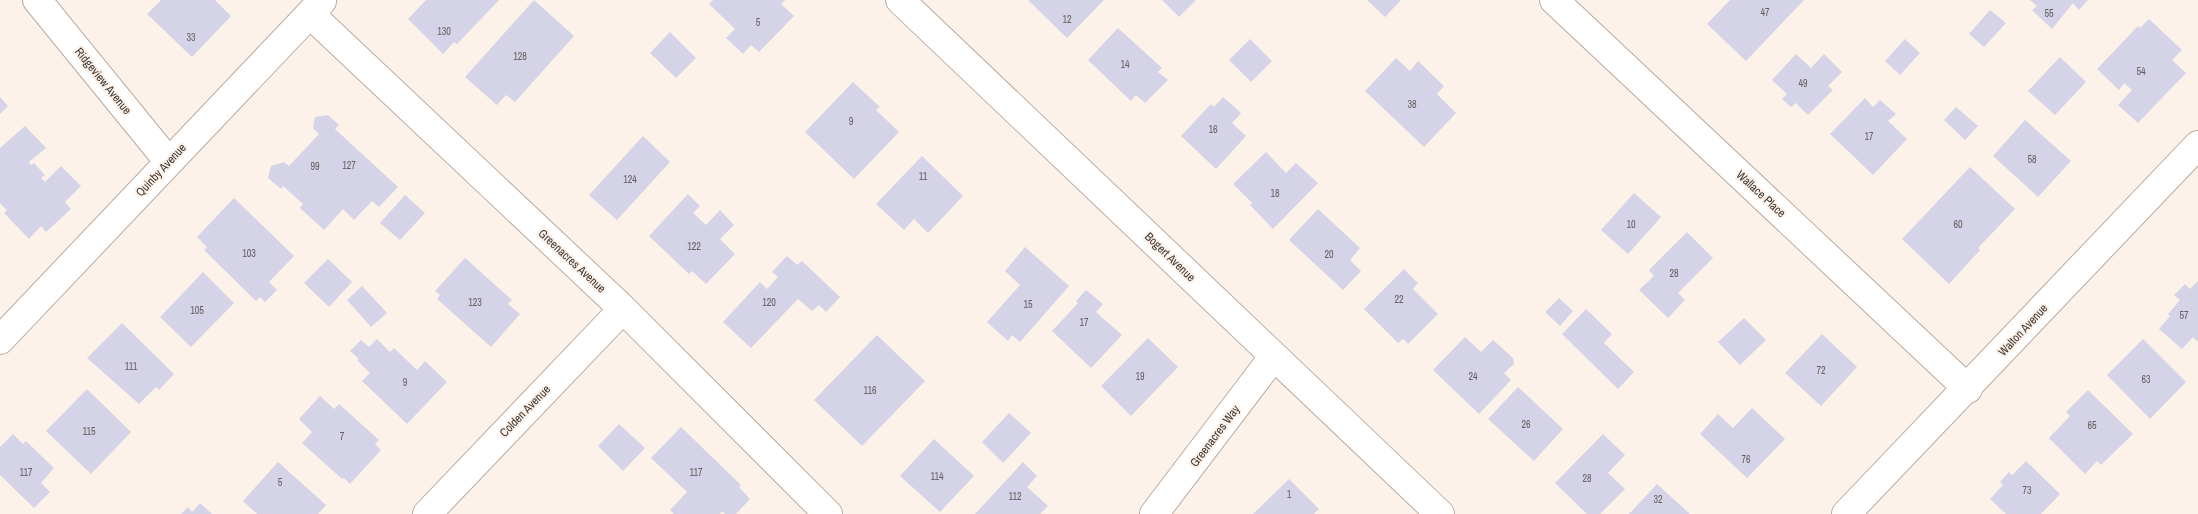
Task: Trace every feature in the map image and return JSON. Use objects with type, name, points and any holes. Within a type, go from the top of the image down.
[{"type":"street","name":"Ridgeview Avenue","points":[[37,0],[169,162]]},
{"type":"street","name":"Bogert Avenue","points":[[900,0],[1440,514]]},
{"type":"street","name":"Wallace Place","points":[[1554,0],[1968,389]]},
{"type":"street","name":"Quinby Avenue","points":[[0,340],[316,7]]},
{"type":"street","name":"Greenacres Avenue","points":[[316,7],[828,514]]},
{"type":"street","name":"Walton Avenue","points":[[1846,514],[1968,389],[2198,146]]},
{"type":"street","name":"Colden Avenue","points":[[427,514],[623,309]]},
{"type":"street","name":"Greenacres Way","points":[[1154,514],[1274,356]]},
{"type":"building","points":[[161,0],[215,0],[231,16],[192,57],[147,14]]},
{"type":"building","points":[[426,0],[499,0],[457,44],[454,42],[443,54],[408,19]]},
{"type":"building","points":[[534,0],[574,36],[515,102],[506,95],[497,105],[465,77]]},
{"type":"building","points":[[713,0],[785,0],[781,4],[794,16],[759,52],[751,45],[743,54],[726,38],[735,29],[709,4]]},
{"type":"building","points":[[1028,0],[1104,0],[1067,38]]},
{"type":"building","points":[[1162,0],[1196,0],[1179,17]]},
{"type":"building","points":[[1367,0],[1401,0],[1385,17]]},
{"type":"building","points":[[1730,0],[1804,0],[1746,61],[1707,24]]},
{"type":"building","points":[[2030,0],[2088,0],[2079,10],[2073,3],[2052,29],[2032,10],[2037,6]]},
{"type":"building","points":[[1990,10],[2006,23],[1984,47],[1969,34]]},
{"type":"building","points":[[2149,19],[2182,50],[2172,60],[2186,73],[2138,123],[2118,105],[2132,90],[2124,83],[2119,90],[2097,69],[2138,26],[2140,28]]},
{"type":"building","points":[[1118,28],[1162,68],[1158,72],[1168,80],[1145,103],[1136,95],[1131,101],[1088,60]]},
{"type":"building","points":[[670,32],[696,58],[676,78],[650,53]]},
{"type":"building","points":[[1250,39],[1272,61],[1251,82],[1229,60]]},
{"type":"building","points":[[1905,39],[1920,53],[1900,75],[1885,61]]},
{"type":"building","points":[[1796,54],[1811,68],[1824,54],[1842,72],[1828,86],[1833,90],[1808,115],[1796,103],[1791,107],[1782,99],[1787,94],[1772,80]]},
{"type":"building","points":[[2060,57],[2086,82],[2055,115],[2028,91]]},
{"type":"building","points":[[1396,58],[1410,71],[1418,61],[1444,86],[1437,94],[1456,113],[1424,147],[1365,91]]},
{"type":"building","points":[[853,82],[880,107],[876,110],[899,132],[854,179],[805,132]]},
{"type":"building","points":[[0,97],[8,106],[0,114]]},
{"type":"building","points":[[1223,97],[1241,113],[1232,123],[1246,136],[1216,169],[1181,136],[1211,104],[1214,107]]},
{"type":"building","points":[[1865,98],[1873,107],[1880,100],[1896,114],[1888,121],[1907,139],[1873,175],[1830,134]]},
{"type":"building","points":[[1956,107],[1978,126],[1965,140],[1944,120]]},
{"type":"building","points":[[328,115],[339,125],[335,129],[398,187],[379,207],[372,201],[354,220],[343,209],[324,230],[300,208],[303,204],[283,186],[281,189],[268,178],[271,166],[284,162],[289,166],[319,134],[313,128],[315,117]]},
{"type":"building","points":[[2025,120],[2071,161],[2038,197],[1993,156]]},
{"type":"building","points":[[25,126],[46,148],[29,162],[31,165],[34,163],[45,175],[41,178],[45,182],[61,166],[81,186],[65,202],[71,209],[46,232],[41,226],[29,239],[4,213],[7,210],[0,203],[0,148]]},
{"type":"building","points":[[643,136],[670,162],[617,220],[589,195]]},
{"type":"building","points":[[1266,152],[1286,173],[1296,163],[1318,183],[1273,229],[1250,205],[1252,203],[1233,184]]},
{"type":"building","points":[[922,156],[963,196],[928,233],[914,219],[904,230],[876,204]]},
{"type":"building","points":[[1970,167],[2015,209],[1978,248],[1980,250],[1949,284],[1902,239]]},
{"type":"building","points":[[1634,193],[1661,217],[1628,254],[1601,230]]},
{"type":"building","points":[[688,194],[700,206],[693,213],[706,225],[720,210],[734,225],[720,239],[735,254],[706,284],[692,271],[689,274],[649,236]]},
{"type":"building","points":[[405,195],[425,213],[400,240],[380,223]]},
{"type":"building","points":[[234,198],[294,256],[269,282],[277,290],[265,302],[260,297],[256,301],[204,250],[207,247],[197,237]]},
{"type":"building","points":[[1318,209],[1360,248],[1350,260],[1361,271],[1343,290],[1289,240]]},
{"type":"building","points":[[1687,232],[1713,258],[1678,293],[1685,300],[1668,318],[1639,290],[1654,276],[1649,270]]},
{"type":"building","points":[[1025,247],[1069,286],[1020,342],[1012,335],[1008,341],[987,322],[1020,285],[1005,271]]},
{"type":"building","points":[[787,256],[797,265],[802,261],[840,297],[826,312],[819,305],[812,311],[798,299],[751,348],[723,322],[760,282],[767,289],[778,277],[772,272]]},
{"type":"building","points":[[465,258],[512,300],[508,304],[520,314],[491,347],[437,299],[440,295],[435,291]]},
{"type":"building","points":[[328,259],[352,282],[329,307],[304,283]]},
{"type":"building","points":[[1404,269],[1418,283],[1413,289],[1438,314],[1408,344],[1403,339],[1398,343],[1364,309]]},
{"type":"building","points":[[203,272],[234,303],[191,347],[160,317]]},
{"type":"building","points":[[2198,281],[2198,342],[2193,337],[2182,349],[2159,329],[2170,316],[2168,314],[2180,300],[2174,295],[2185,284],[2190,289]]},
{"type":"building","points":[[362,286],[387,313],[371,327],[347,300]]},
{"type":"building","points":[[1086,290],[1103,304],[1096,312],[1122,335],[1091,368],[1052,331],[1078,303],[1076,301]]},
{"type":"building","points":[[1559,298],[1573,311],[1560,326],[1545,312]]},
{"type":"building","points":[[1586,309],[1612,334],[1604,343],[1634,372],[1618,389],[1562,334]]},
{"type":"building","points":[[1744,318],[1766,340],[1740,365],[1718,342]]},
{"type":"building","points":[[122,323],[174,374],[159,390],[156,387],[139,404],[87,358]]},
{"type":"building","points":[[1822,334],[1857,367],[1821,406],[1785,373]]},
{"type":"building","points":[[877,335],[925,381],[862,446],[814,400]]},
{"type":"building","points":[[1465,337],[1481,352],[1493,340],[1513,358],[1514,364],[1504,373],[1511,380],[1479,414],[1433,370]]},
{"type":"building","points":[[1148,338],[1178,367],[1131,416],[1101,386]]},
{"type":"building","points":[[377,339],[390,352],[394,348],[417,370],[425,361],[447,382],[407,424],[362,381],[370,373],[350,351],[361,340],[369,347]]},
{"type":"building","points":[[2143,339],[2186,382],[2150,419],[2107,375]]},
{"type":"building","points":[[1518,387],[1563,429],[1534,461],[1488,419]]},
{"type":"building","points":[[87,389],[131,432],[91,474],[46,431]]},
{"type":"building","points":[[2088,390],[2133,434],[2101,465],[2097,461],[2085,474],[2049,438],[2070,416],[2066,412]]},
{"type":"building","points":[[320,396],[334,409],[339,404],[379,440],[375,444],[381,450],[350,484],[302,443],[312,432],[299,419]]},
{"type":"building","points":[[1752,408],[1785,439],[1747,478],[1700,434],[1718,414],[1733,428]]},
{"type":"building","points":[[1009,413],[1031,433],[1003,463],[982,442]]},
{"type":"building","points":[[619,424],[645,448],[623,471],[598,446]]},
{"type":"building","points":[[681,427],[741,485],[739,487],[750,499],[736,514],[725,514],[722,511],[720,514],[674,514],[670,510],[687,492],[651,458]]},
{"type":"building","points":[[13,434],[23,444],[26,441],[54,468],[41,483],[50,492],[34,508],[0,475],[0,447]]},
{"type":"building","points":[[1603,434],[1625,455],[1608,473],[1625,489],[1600,514],[1587,514],[1555,483]]},
{"type":"building","points":[[934,439],[974,476],[940,512],[900,476]]},
{"type":"building","points":[[2026,461],[2060,494],[2041,514],[2006,514],[1990,499],[2003,485],[2000,482],[2009,472],[2012,475]]},
{"type":"building","points":[[278,462],[326,505],[318,514],[257,514],[243,501]]},
{"type":"building","points":[[1023,462],[1037,476],[1027,487],[1048,506],[1040,514],[975,514]]},
{"type":"building","points":[[1289,479],[1319,509],[1314,514],[1253,514]]},
{"type":"building","points":[[1657,484],[1690,514],[1629,514]]},
{"type":"building","points":[[200,503],[212,514],[181,514],[188,507],[192,512]]}]
